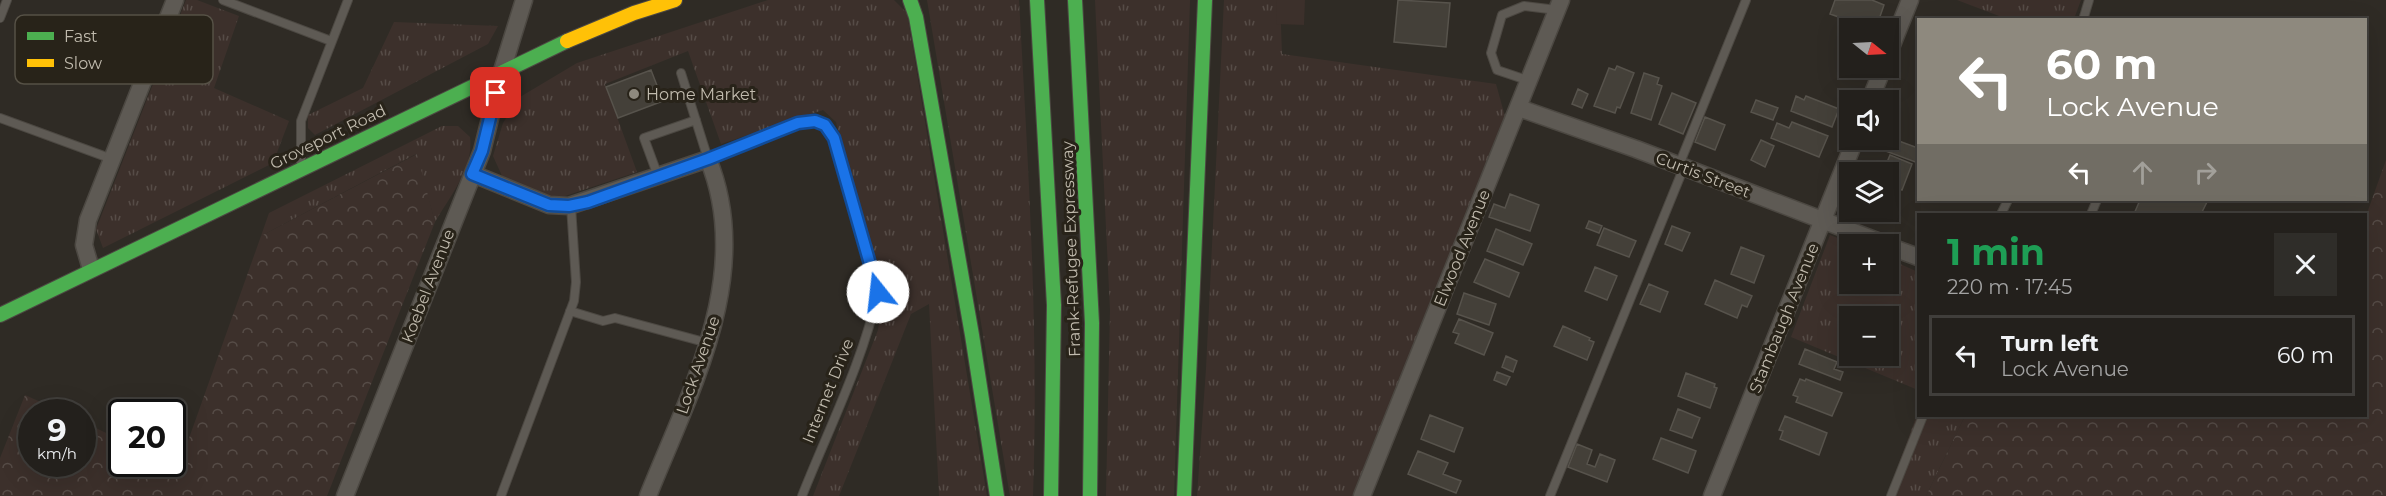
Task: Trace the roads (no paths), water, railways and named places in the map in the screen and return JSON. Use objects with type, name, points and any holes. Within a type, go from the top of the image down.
[{"type":"main road","name":"Groveport Road","points":[[0,315],[91,269],[571,39],[634,13],[675,0]]},
{"type":"main road","points":[[910,0],[916,17],[972,334],[997,496]]},
{"type":"main road","name":"Frank-Refugee Expressway","points":[[1038,0],[1054,305],[1051,496]]},
{"type":"main road","name":"Frank-Refugee Expressway","points":[[1075,0],[1092,323],[1090,496]]},
{"type":"main road","points":[[1184,496],[1205,0]]},
{"type":"street","points":[[169,15],[175,0]]},
{"type":"street","name":"Koebel Avenue","points":[[345,496],[482,151],[501,74],[524,0]]},
{"type":"street","points":[[1899,27],[1910,0]]},
{"type":"street","name":"Elwood Avenue","points":[[1362,496],[1559,5]]},
{"type":"street","points":[[91,269],[84,245],[85,232],[142,84]]},
{"type":"street","name":"Curtis Street","points":[[1519,108],[1681,166],[1858,234]]},
{"type":"street","name":"Stambaugh Avenue","points":[[1712,496],[1851,150]]},
{"type":"street","points":[[472,174],[549,205],[571,206],[708,159]]},
{"type":"street","name":"Lock Avenue","points":[[648,496],[708,343],[723,280],[725,246],[719,186],[708,159]]},
{"type":"street","name":"Curtis Street","points":[[1899,250],[1917,257]]},
{"type":"lane","points":[[0,18],[7,0]]},
{"type":"lane","points":[[224,0],[332,41]]},
{"type":"lane","points":[[301,169],[302,121],[348,0]]},
{"type":"lane","points":[[1550,496],[1746,0]]},
{"type":"lane","points":[[2084,18],[2089,0]]},
{"type":"lane","points":[[1530,81],[1497,70],[1491,52],[1502,15],[1524,6],[1559,5]]},
{"type":"lane","name":"Lock Avenue","points":[[681,74],[708,159]]},
{"type":"lane","points":[[0,118],[112,159]]},
{"type":"lane","points":[[658,176],[644,138],[696,120]]},
{"type":"lane","name":"Internet Drive","points":[[708,159],[798,123],[815,121],[825,125],[834,138],[878,292],[872,319],[860,353],[802,496]]},
{"type":"lane","points":[[501,496],[570,311],[576,282],[571,206]]},
{"type":"lane","points":[[570,311],[603,321],[615,318],[708,343]]},
{"type":"lane","points":[[1891,496],[1923,417]]},
{"type":"place","name":"Home Market","points":[[634,94]]}]
